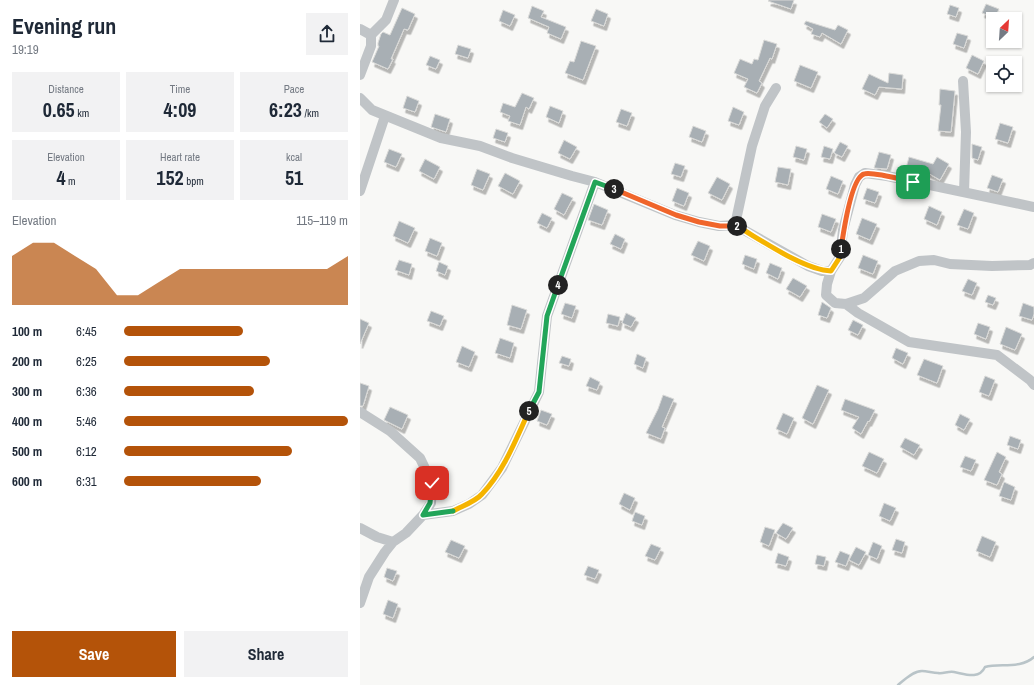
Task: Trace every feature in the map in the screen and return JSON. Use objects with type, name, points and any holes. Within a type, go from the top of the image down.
[{"type":"street","points":[[360,75],[371,46],[371,35],[386,20],[394,0]]},
{"type":"street","points":[[360,29],[371,35]]},
{"type":"street","points":[[963,81],[966,132],[964,192]]},
{"type":"street","points":[[735,225],[752,146],[765,106],[776,88]]},
{"type":"street","points":[[360,98],[372,110],[441,138],[480,146],[512,158],[595,182],[676,215],[699,222],[720,226],[735,225],[808,266],[822,271],[831,271]]},
{"type":"street","points":[[360,191],[385,116]]},
{"type":"street","points":[[1034,207],[887,176],[865,174],[859,177],[855,185],[843,230],[840,257],[831,271],[827,284],[826,295],[835,303],[846,304],[864,298],[895,271],[920,260],[934,260],[950,264],[992,266],[1030,265],[1034,263]]},
{"type":"street","points":[[423,515],[453,511],[469,504],[482,495],[502,468],[539,392],[547,316],[595,182]]},
{"type":"street","points":[[846,304],[858,313],[909,342],[997,355],[1030,380],[1034,385]]},
{"type":"street","points":[[360,412],[390,431],[420,458],[432,483],[430,503],[423,515],[406,533],[393,542],[385,552],[370,577],[360,603]]},
{"type":"street","points":[[360,528],[377,537],[393,542]]},
{"type":"building","points":[[794,0],[791,9],[768,1]]},
{"type":"building","points":[[986,4],[999,9],[998,12],[986,12],[986,15],[982,13]]},
{"type":"building","points":[[950,5],[959,8],[956,17],[947,14]]},
{"type":"building","points":[[532,6],[544,11],[541,17],[566,27],[561,39],[547,33],[549,27],[528,18]]},
{"type":"building","points":[[402,8],[415,14],[408,30],[404,29],[388,69],[372,62],[379,46],[378,43],[381,34],[383,32],[390,35]]},
{"type":"building","points":[[596,9],[608,14],[604,26],[591,21]]},
{"type":"building","points":[[503,10],[515,15],[510,26],[499,21]]},
{"type":"building","points":[[806,21],[835,30],[838,25],[848,30],[841,44],[822,33],[820,37],[811,34],[813,29],[804,24]]},
{"type":"building","points":[[957,33],[968,36],[964,48],[953,44]]},
{"type":"building","points":[[764,40],[777,44],[772,59],[770,58],[759,81],[762,83],[757,93],[744,87],[748,79],[734,73],[740,59],[752,64],[754,59],[758,60]]},
{"type":"building","points":[[581,41],[596,46],[583,80],[565,73],[570,61],[574,62]]},
{"type":"building","points":[[458,45],[471,49],[468,58],[455,54]]},
{"type":"building","points":[[972,55],[984,61],[978,74],[966,68]]},
{"type":"building","points":[[430,56],[440,60],[436,69],[426,65]]},
{"type":"building","points":[[800,65],[818,72],[811,88],[794,81]]},
{"type":"building","points":[[889,73],[903,75],[902,89],[879,87],[875,95],[862,89],[869,74],[888,83]]},
{"type":"building","points":[[940,89],[955,91],[951,132],[938,131],[941,105],[939,105]]},
{"type":"building","points":[[522,93],[534,98],[529,109],[526,107],[520,125],[508,121],[510,116],[500,112],[503,103],[515,107]]},
{"type":"building","points":[[407,96],[419,101],[415,112],[403,108]]},
{"type":"building","points":[[550,106],[563,111],[559,123],[546,117]]},
{"type":"building","points":[[733,107],[744,112],[739,125],[728,121]]},
{"type":"building","points":[[621,109],[632,113],[627,126],[616,122]]},
{"type":"building","points":[[435,114],[450,119],[446,132],[431,127]]},
{"type":"building","points":[[825,114],[833,119],[827,128],[819,122]]},
{"type":"building","points":[[1000,123],[1013,127],[1008,143],[995,139]]},
{"type":"building","points":[[693,126],[706,131],[702,142],[689,137]]},
{"type":"building","points":[[496,129],[508,133],[505,142],[493,138]]},
{"type":"building","points":[[564,140],[577,147],[570,159],[558,153]]},
{"type":"building","points":[[840,142],[848,146],[842,157],[834,153]]},
{"type":"building","points":[[972,144],[982,147],[978,160],[972,158]]},
{"type":"building","points":[[796,146],[807,149],[804,160],[793,157]]},
{"type":"building","points":[[824,146],[833,149],[830,159],[821,157]]},
{"type":"building","points":[[389,149],[402,154],[396,167],[384,162]]},
{"type":"building","points":[[879,152],[891,155],[887,169],[874,168]]},
{"type":"building","points":[[909,157],[933,164],[937,157],[949,164],[940,180],[921,169],[919,175],[905,172]]},
{"type":"building","points":[[425,159],[440,167],[434,179],[419,171]]},
{"type":"building","points":[[675,163],[685,166],[681,177],[671,174]]},
{"type":"building","points":[[778,167],[791,169],[788,185],[775,182]]},
{"type":"building","points":[[477,169],[490,174],[483,190],[471,185]]},
{"type":"building","points":[[505,173],[520,181],[513,194],[498,186]]},
{"type":"building","points":[[992,175],[1003,179],[998,192],[987,188]]},
{"type":"building","points":[[831,176],[843,181],[838,194],[826,189]]},
{"type":"building","points":[[717,177],[730,184],[722,200],[708,193]]},
{"type":"building","points":[[677,188],[689,193],[684,206],[672,201]]},
{"type":"building","points":[[867,188],[879,192],[875,203],[863,199]]},
{"type":"building","points":[[562,193],[573,198],[564,215],[554,209]]},
{"type":"building","points":[[594,204],[608,210],[602,225],[588,220]]},
{"type":"building","points":[[929,206],[942,212],[937,225],[924,219]]},
{"type":"building","points":[[964,209],[974,213],[968,229],[957,225]]},
{"type":"building","points":[[542,213],[552,218],[547,228],[537,223]]},
{"type":"building","points":[[822,214],[836,219],[831,232],[818,227]]},
{"type":"building","points":[[862,218],[877,224],[870,240],[856,234]]},
{"type":"building","points":[[399,221],[415,228],[408,243],[393,236]]},
{"type":"building","points":[[615,234],[625,239],[621,249],[610,244]]},
{"type":"building","points":[[430,238],[442,243],[437,256],[425,251]]},
{"type":"building","points":[[698,241],[710,246],[704,261],[691,255]]},
{"type":"building","points":[[745,255],[757,259],[754,269],[742,264]]},
{"type":"building","points":[[863,255],[878,261],[873,274],[858,268]]},
{"type":"building","points":[[399,260],[412,264],[409,275],[395,270]]},
{"type":"building","points":[[439,262],[448,266],[445,275],[436,271]]},
{"type":"building","points":[[770,263],[782,268],[778,279],[766,273]]},
{"type":"building","points":[[793,278],[807,286],[800,297],[786,289]]},
{"type":"building","points":[[968,279],[977,283],[972,295],[962,291]]},
{"type":"building","points":[[988,295],[996,298],[993,305],[985,302]]},
{"type":"building","points":[[822,302],[831,308],[827,318],[818,315]]},
{"type":"building","points":[[565,303],[576,306],[572,318],[561,314]]},
{"type":"building","points":[[1023,303],[1034,307],[1032,320],[1019,316]]},
{"type":"building","points":[[512,305],[527,310],[521,329],[507,325]]},
{"type":"building","points":[[431,311],[444,316],[440,326],[427,321]]},
{"type":"building","points":[[626,313],[636,318],[631,327],[622,323]]},
{"type":"building","points":[[608,314],[620,317],[618,326],[606,323]]},
{"type":"building","points":[[360,319],[369,323],[360,344]]},
{"type":"building","points":[[853,320],[863,325],[858,335],[848,330]]},
{"type":"building","points":[[978,323],[990,327],[986,339],[974,334]]},
{"type":"building","points":[[1006,327],[1022,334],[1015,350],[1000,344]]},
{"type":"building","points":[[500,338],[514,343],[510,358],[495,353]]},
{"type":"building","points":[[462,346],[475,352],[469,367],[456,362]]},
{"type":"building","points":[[896,348],[908,353],[903,364],[892,358]]},
{"type":"building","points":[[637,354],[646,358],[643,368],[634,364]]},
{"type":"building","points":[[562,356],[571,359],[569,366],[559,363]]},
{"type":"building","points":[[924,359],[943,366],[937,383],[917,375]]},
{"type":"building","points":[[985,376],[995,380],[989,396],[979,392]]},
{"type":"building","points":[[590,377],[600,382],[597,390],[586,386]]},
{"type":"building","points":[[360,383],[369,386],[363,406],[360,406]]},
{"type":"building","points":[[817,385],[829,390],[813,424],[802,418]]},
{"type":"building","points":[[663,395],[674,399],[662,427],[665,428],[661,439],[646,433]]},
{"type":"building","points":[[845,399],[875,410],[861,434],[852,428],[859,417],[841,410]]},
{"type":"building","points":[[390,407],[408,415],[402,429],[384,420]]},
{"type":"building","points":[[541,410],[552,414],[547,425],[537,421]]},
{"type":"building","points":[[783,413],[794,418],[787,434],[776,429]]},
{"type":"building","points":[[960,414],[970,419],[964,430],[955,425]]},
{"type":"building","points":[[1010,436],[1021,440],[1018,449],[1007,445]]},
{"type":"building","points":[[905,438],[920,445],[914,455],[900,447]]},
{"type":"building","points":[[869,452],[884,459],[877,473],[862,466]]},
{"type":"building","points":[[997,452],[1006,457],[999,472],[1002,474],[997,485],[984,480]]},
{"type":"building","points":[[965,456],[976,460],[971,471],[960,467]]},
{"type":"building","points":[[1004,482],[1015,487],[1011,500],[999,496]]},
{"type":"building","points":[[624,493],[635,498],[630,510],[619,504]]},
{"type":"building","points":[[884,503],[896,508],[890,521],[879,516]]},
{"type":"building","points":[[635,512],[645,516],[642,525],[632,521]]},
{"type":"building","points":[[783,523],[793,528],[786,539],[776,533]]},
{"type":"building","points":[[765,527],[775,530],[769,546],[760,542]]},
{"type":"building","points":[[982,536],[996,542],[990,557],[976,551]]},
{"type":"building","points":[[896,539],[905,542],[902,553],[892,550]]},
{"type":"building","points":[[451,540],[465,546],[459,558],[445,552]]},
{"type":"building","points":[[873,542],[882,546],[877,559],[868,555]]},
{"type":"building","points":[[651,544],[661,548],[655,560],[645,556]]},
{"type":"building","points":[[856,547],[866,552],[859,565],[849,560]]},
{"type":"building","points":[[840,551],[850,555],[846,566],[835,562]]},
{"type":"building","points":[[778,553],[789,557],[786,566],[775,563]]},
{"type":"building","points":[[817,555],[826,557],[824,566],[815,564]]},
{"type":"building","points":[[588,566],[599,570],[595,579],[584,575]]},
{"type":"building","points":[[387,568],[397,571],[393,581],[384,577]]},
{"type":"building","points":[[388,600],[398,604],[393,618],[383,614]]},
{"type":"waterway","points":[[898,685],[909,676],[919,671],[940,673],[952,672],[975,675],[979,674],[985,667],[1023,663],[1034,657]]},
{"type":"route","points":[[432,483],[430,503],[423,515],[453,511],[469,504],[482,495],[502,468],[539,392],[547,316],[595,182],[676,215],[699,222],[720,226],[735,225],[808,266],[822,271],[831,271],[840,257],[843,230],[855,185],[859,177],[865,174],[887,176],[913,182]]}]
